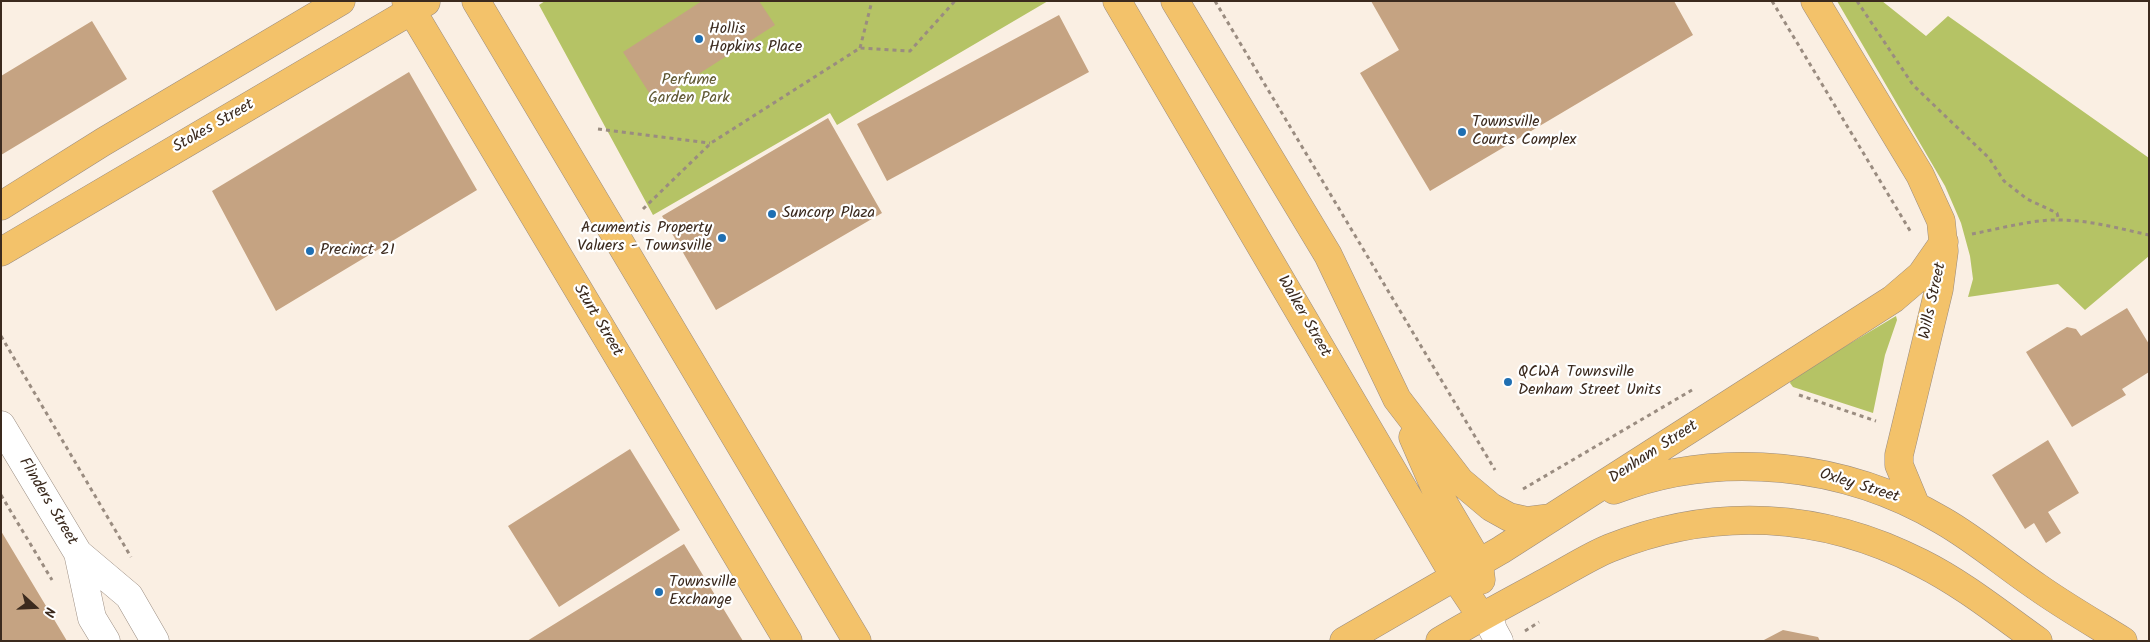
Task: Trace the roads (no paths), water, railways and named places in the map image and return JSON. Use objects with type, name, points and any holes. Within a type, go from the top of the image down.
[{"type":"main road","points":[[1,206],[103,142],[341,1]]},
{"type":"main road","points":[[476,1],[857,641]]},
{"type":"main road","name":"Walker Street","points":[[1117,1],[1455,577],[1496,627]]},
{"type":"main road","points":[[1175,1],[1328,255],[1397,399],[1426,470],[1490,557],[1482,588],[1496,627]]},
{"type":"main road","name":"Wills Street","points":[[1816,2],[1928,190],[1941,221],[1944,242],[1937,300],[1902,435],[1899,455],[1900,465],[1916,506]]},
{"type":"main road","name":"Stokes Street","points":[[1,252],[415,4]]},
{"type":"main road","name":"Sturt Street","points":[[415,4],[788,641]]},
{"type":"main road","name":"Denham Street","points":[[1344,641],[1490,557],[1558,515],[1903,292],[1926,270],[1944,242]]},
{"type":"main road","points":[[1397,399],[1460,481],[1492,507],[1508,517],[1527,521],[1558,515]]},
{"type":"main road","name":"Oxley Street","points":[[1558,515],[1644,480],[1690,470],[1728,466],[1776,468],[1828,475],[1885,493],[1916,506],[1967,536],[2036,586],[2123,641]]},
{"type":"main road","points":[[1440,641],[1496,627],[1608,549],[1662,531],[1710,522],[1759,519],[1826,528],[1889,548],[1923,564],[1960,586],[2038,641]]},
{"type":"street","name":"Flinders Street","points":[[1,426],[78,554],[92,618],[106,641]]},
{"type":"street","name":"Flinders Street","points":[[78,554],[129,596],[155,641]]},
{"type":"place","name":"Hollis Hopkins Place","points":[[699,39]]},
{"type":"place","name":"Townsville Courts Complex","points":[[1462,132]]},
{"type":"place","name":"Suncorp Plaza","points":[[772,214]]},
{"type":"place","name":"Acumentis Property Valuers - Townsville","points":[[722,238]]},
{"type":"place","name":"Precinct 21","points":[[310,251]]},
{"type":"place","name":"QCWA Townsville Denham Street Units","points":[[1508,382]]},
{"type":"place","name":"Townsville Exchange","points":[[659,592]]},
{"type":"park label","name":"Perfume Garden Park","points":[[689,90]]}]
